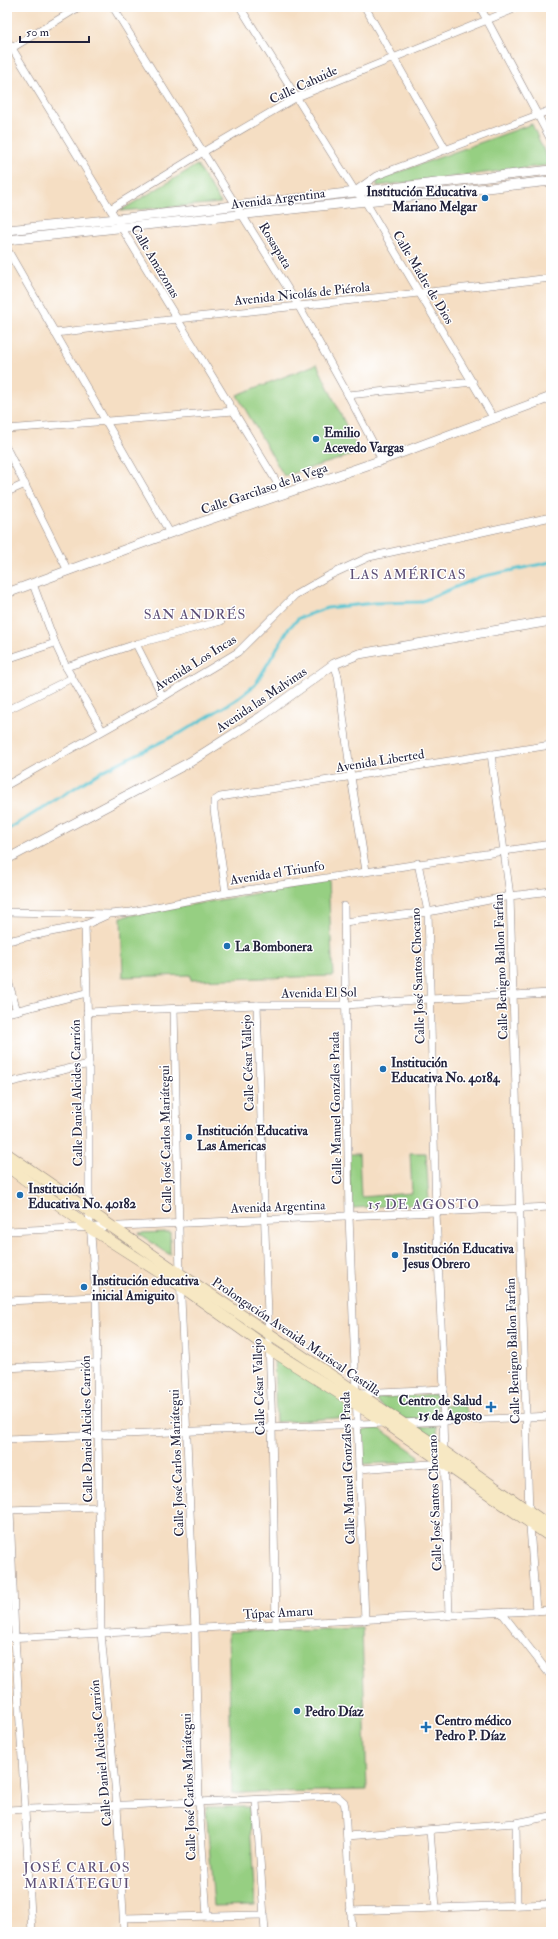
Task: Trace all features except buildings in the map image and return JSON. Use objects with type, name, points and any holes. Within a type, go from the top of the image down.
[{"type":"main road","name":"Prolongación Avenida Mariscal Castilla","points":[[7,1154],[180,1274],[268,1332],[357,1398],[386,1423],[444,1458],[530,1517],[551,1527]]},
{"type":"main road","name":"Prolongación Avenida Mariscal Castilla","points":[[7,1166],[90,1228],[181,1286],[268,1348],[400,1423],[444,1458]]},
{"type":"main road","name":"Prolongación Avenida Mariscal Castilla","points":[[530,1517],[551,1537]]},
{"type":"street","points":[[9,49],[79,7]]},
{"type":"street","name":"Rosaspata","points":[[113,7],[244,215],[298,305],[382,460]]},
{"type":"street","name":"Calle Madre de Dios","points":[[240,7],[355,191],[365,201],[494,418]]},
{"type":"street","points":[[365,7],[395,57],[446,150]]},
{"type":"street","points":[[480,7],[551,140]]},
{"type":"street","name":"Calle Cahuide","points":[[110,209],[297,97],[519,7]]},
{"type":"street","name":"Calle Amazonas","points":[[7,40],[9,49],[123,229],[284,494]]},
{"type":"street","points":[[355,191],[376,176],[539,116],[551,110]]},
{"type":"street","name":"Avenida Argentina","points":[[7,230],[117,220],[355,191],[551,170]]},
{"type":"street","name":"Avenida Argentina","points":[[7,240],[123,229],[551,180]]},
{"type":"street","points":[[305,198],[306,208]]},
{"type":"street","points":[[191,211],[192,221]]},
{"type":"street","points":[[173,213],[174,223]]},
{"type":"street","points":[[7,249],[170,534]]},
{"type":"street","name":"Avenida Nicolás de Piérola","points":[[56,333],[177,318],[420,294],[551,278]]},
{"type":"street","points":[[348,395],[473,382]]},
{"type":"street","name":"Calle Garcilaso de la Vega","points":[[7,593],[382,460],[551,397]]},
{"type":"street","points":[[7,429],[234,411]]},
{"type":"street","points":[[7,449],[26,484],[68,571]]},
{"type":"street","points":[[7,492],[26,484]]},
{"type":"street","name":"Avenida Los Incas","points":[[7,785],[102,730],[163,697],[238,652],[296,595],[328,576],[369,558],[551,517]]},
{"type":"street","points":[[33,584],[66,668],[102,730]]},
{"type":"street","points":[[66,668],[136,644],[221,621]]},
{"type":"street","name":"Avenida las Malvinas","points":[[7,859],[190,762],[262,716],[334,664],[359,654],[551,621]]},
{"type":"street","points":[[7,660],[55,643]]},
{"type":"street","points":[[136,644],[163,697]]},
{"type":"street","points":[[334,664],[338,676],[351,777],[366,871]]},
{"type":"street","points":[[7,710],[72,678]]},
{"type":"street","name":"Avenida Liberted","points":[[226,892],[214,810],[214,801],[220,797],[551,745]]},
{"type":"street","name":"Calle Benigno Ballon Farfan","points":[[491,754],[510,896],[526,1418],[536,1611]]},
{"type":"street","name":"Avenida el Triunfo","points":[[7,912],[110,914],[130,912],[226,892],[551,844]]},
{"type":"street","name":"Calle José Santos Chocano","points":[[418,863],[428,912],[436,1212],[444,1389],[443,1420],[449,1616]]},
{"type":"street","points":[[344,922],[428,912],[510,896],[551,891]]},
{"type":"street","name":"Calle Manuel Gonzáles Prada","points":[[344,906],[349,1216],[365,1620]]},
{"type":"street","points":[[7,941],[85,925],[110,914]]},
{"type":"street","name":"Calle Daniel Alcides Carrión","points":[[85,925],[89,1064],[89,1211],[96,1297],[101,1633],[117,1806],[124,1932]]},
{"type":"street","points":[[7,977],[17,1011]]},
{"type":"street","points":[[7,1013],[86,993]]},
{"type":"street","name":"Avenida El Sol","points":[[87,1012],[257,1005],[346,1005],[551,993]]},
{"type":"street","name":"Calle César Vallejo","points":[[257,1005],[272,1428],[276,1624]]},
{"type":"street","name":"Calle José Carlos Mariátegui","points":[[174,1008],[180,1274],[195,1628],[199,1803],[207,1916]]},
{"type":"street","points":[[7,1083],[89,1064]]},
{"type":"street","name":"Avenida Argentina","points":[[7,1231],[551,1207]]},
{"type":"street","points":[[7,1301],[96,1297]]},
{"type":"street","points":[[7,1368],[97,1363]]},
{"type":"street","points":[[357,1398],[444,1389]]},
{"type":"street","points":[[7,1439],[357,1423],[400,1423],[551,1416]]},
{"type":"street","points":[[359,1469],[444,1458]]},
{"type":"street","points":[[32,1932],[9,1510],[100,1507]]},
{"type":"street","name":"Túpac Amaru","points":[[7,1638],[502,1614],[551,1610]]},
{"type":"street","points":[[502,1614],[551,1676]]},
{"type":"street","points":[[7,1810],[256,1801],[333,1796],[341,1798],[345,1807],[352,1932]]},
{"type":"street","points":[[256,1801],[265,1932]]},
{"type":"street","points":[[346,1836],[516,1823],[551,1816]]},
{"type":"street","points":[[516,1823],[517,1905]]},
{"type":"street","points":[[430,1830],[436,1908]]},
{"type":"street","points":[[350,1911],[551,1904]]},
{"type":"street","points":[[124,1918],[264,1915]]},
{"type":"green space","points":[[532,124],[550,165],[377,186],[377,180]]},
{"type":"green space","points":[[197,165],[221,203],[120,211]]},
{"type":"green space","points":[[317,364],[359,453],[284,476],[237,395]]},
{"type":"green space","name":"La Bombonera","points":[[328,881],[333,976],[191,980],[190,975],[123,977],[121,917]]},
{"type":"green space","points":[[410,1153],[426,1153],[429,1202],[426,1204],[351,1208],[348,1154],[359,1154],[361,1197],[412,1193]]},
{"type":"green space","points":[[170,1232],[170,1255],[138,1233]]},
{"type":"green space","points":[[274,1357],[353,1406],[351,1417],[276,1422]]},
{"type":"green space","points":[[437,1394],[439,1419],[400,1420],[377,1402],[377,1398]]},
{"type":"green space","points":[[463,1404],[470,1416],[445,1419],[443,1406]]},
{"type":"green space","points":[[437,1426],[438,1443],[415,1427]]},
{"type":"green space","points":[[379,1428],[419,1456],[418,1462],[362,1464],[361,1430]]},
{"type":"green space","name":"Pedro Díaz","points":[[362,1628],[367,1790],[232,1793],[228,1632]]},
{"type":"green space","points":[[206,1807],[249,1807],[255,1905],[214,1906]]},
{"type":"waterway","points":[[7,830],[102,771],[182,732],[237,699],[255,685],[289,628],[299,618],[327,608],[374,603],[420,602],[480,577],[551,562]]},
{"type":"place","name":"Institución Educativa Mariano Melgar","points":[[485,198]]},
{"type":"place","name":"Emilio Acevedo Vargas","points":[[316,439]]},
{"type":"place","name":"La Bombonera","points":[[227,946]]},
{"type":"place","name":"Institución Educativa No. 40184","points":[[383,1069]]},
{"type":"place","name":"Institución Educativa Las Americas","points":[[189,1137]]},
{"type":"place","name":"Institución Educativa No. 40182","points":[[20,1195]]},
{"type":"place","name":"Institución Educativa Jesus Obrero","points":[[395,1255]]},
{"type":"place","name":"Institución educativa inicial Amiguito","points":[[84,1287]]},
{"type":"place","name":"Centro de Salud 15 de Agosto","points":[[491,1407]]},
{"type":"place","name":"Pedro Díaz","points":[[297,1711]]},
{"type":"place","name":"Centro médico Pedro P. Díaz","points":[[426,1727]]},
{"type":"district","name":"LAS AMÉRICAS","points":[[408,574]]},
{"type":"district","name":"SAN ANDRÉS","points":[[195,614]]},
{"type":"district","name":"15 DE AGOSTO","points":[[424,1204]]},
{"type":"district","name":"JOSÉ CARLOS MARIÁTEGUI","points":[[77,1876]]}]
